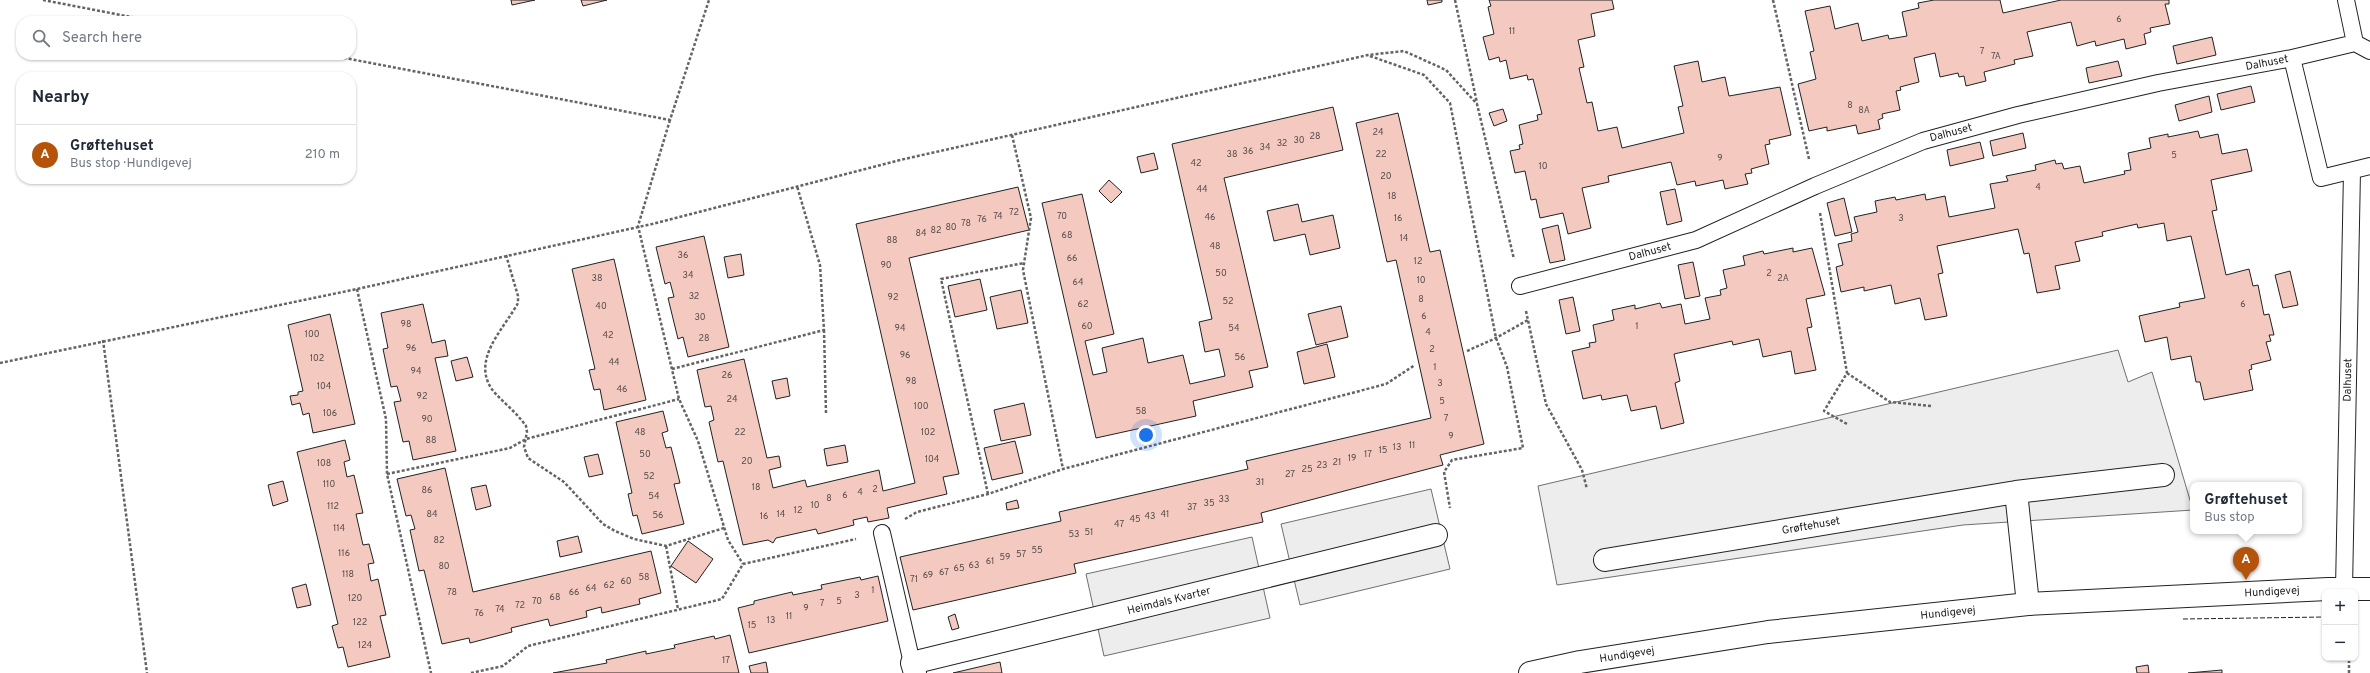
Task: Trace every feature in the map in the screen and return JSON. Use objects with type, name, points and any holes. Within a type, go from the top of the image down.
[{"type":"street","name":"Grøftehuset","points":[[1605,560],[2016,492],[2163,475]]},
{"type":"street","points":[[2016,492],[2028,604]]},
{"type":"street","name":"Heimdals Kvarter","points":[[914,668],[1436,535]]},
{"type":"street","name":"Hundigevej","points":[[2358,589],[2370,589]]},
{"type":"street","name":"Hundigevej","points":[[1530,673],[1580,662],[1768,632],[2028,604],[2322,590]]},
{"type":"lane","points":[[2346,0],[2355,43],[2370,51]]},
{"type":"lane","name":"Dalhuset","points":[[1520,286],[1696,240],[1815,186],[1923,141],[2018,115],[2158,83],[2292,58],[2355,43]]},
{"type":"lane","points":[[2292,58],[2322,178],[2370,166]]},
{"type":"lane","name":"Dalhuset","points":[[2344,589],[2352,171]]},
{"type":"lane","points":[[882,533],[914,668]]},
{"type":"path","points":[[43,0],[126,16]]},
{"type":"path","points":[[709,0],[670,120],[638,226],[679,398],[698,441],[728,540],[743,564]]},
{"type":"path","points":[[1455,0],[1477,104],[1528,320],[1546,404],[1582,470],[1587,489]]},
{"type":"path","points":[[1773,0],[1815,186],[1847,373],[1824,411],[1847,424]]},
{"type":"path","points":[[0,363],[103,340],[357,288],[638,226],[900,160],[1368,55],[1404,51],[1446,70],[1477,104]]},
{"type":"path","points":[[1368,55],[1424,75],[1450,103],[1496,338],[1507,367],[1523,448],[1452,460],[1444,472],[1451,522],[1436,535]]},
{"type":"path","points":[[356,60],[670,120]]},
{"type":"path","points":[[1012,135],[1031,218],[1023,270],[1063,469]]},
{"type":"path","points":[[798,186],[820,265],[824,330],[826,412]]},
{"type":"path","points":[[506,255],[518,296],[518,303],[488,350],[485,371],[493,390],[526,426],[526,439],[524,447],[528,458],[564,482],[603,524],[634,539],[666,546],[724,528]]},
{"type":"path","points":[[988,494],[941,279],[1024,263]]},
{"type":"path","points":[[357,288],[386,418],[387,474],[430,673]]},
{"type":"path","points":[[1467,351],[1496,338],[1528,320]]},
{"type":"path","points":[[672,369],[824,330]]},
{"type":"path","points":[[103,340],[147,673]]},
{"type":"path","points":[[471,673],[503,666],[528,646],[722,599],[743,564],[882,533],[916,512],[988,494],[1063,469],[1386,384],[1415,365]]},
{"type":"path","points":[[1847,373],[1890,402],[1931,406]]},
{"type":"path","points":[[387,474],[510,448],[526,439],[679,398]]},
{"type":"path","points":[[666,546],[678,610]]},
{"type":"path","points":[[2349,661],[2349,673]]},
{"type":"shaded area","points":[[2118,350],[2128,382],[2152,372],[2190,500],[2190,510],[1963,525],[1557,585],[1538,486]]},
{"type":"shaded area","points":[[1431,489],[1450,569],[1300,605],[1281,524]]},
{"type":"shaded area","points":[[1252,537],[1270,618],[1104,656],[1086,574]]},
{"type":"building","points":[[511,0],[535,0],[512,5]]},
{"type":"building","points":[[581,0],[607,0],[583,6]]},
{"type":"building","points":[[1427,0],[1442,0],[1442,2],[1428,5]]},
{"type":"building","points":[[1489,0],[1612,0],[1614,9],[1591,14],[1595,36],[1578,40],[1584,67],[1579,68],[1587,103],[1592,102],[1598,131],[1617,127],[1622,148],[1684,133],[1678,107],[1683,106],[1674,66],[1698,61],[1702,82],[1725,77],[1729,96],[1780,87],[1791,135],[1769,140],[1770,144],[1765,145],[1769,164],[1751,169],[1752,173],[1745,174],[1748,184],[1725,189],[1723,180],[1696,186],[1695,181],[1677,185],[1671,162],[1608,176],[1609,182],[1582,188],[1591,228],[1568,234],[1563,213],[1540,218],[1536,199],[1531,200],[1525,171],[1515,173],[1510,151],[1520,149],[1519,145],[1523,144],[1519,125],[1538,120],[1537,115],[1542,114],[1533,79],[1528,80],[1527,75],[1510,79],[1506,60],[1500,62],[1499,57],[1489,60],[1483,37],[1494,34],[1488,7],[1491,6]]},
{"type":"building","points":[[1934,0],[2000,0],[2003,13],[2061,0],[2169,0],[2169,4],[2165,4],[2170,24],[2150,28],[2151,32],[2144,34],[2146,44],[2126,49],[2124,39],[2096,46],[2095,41],[2077,46],[2071,22],[2027,32],[2033,56],[2014,60],[2015,64],[1984,72],[1986,81],[1966,86],[1964,76],[1959,77],[1958,73],[1940,77],[1935,53],[1914,58],[1919,82],[1900,87],[1901,90],[1896,91],[1900,110],[1882,114],[1883,118],[1878,120],[1880,129],[1858,134],[1856,125],[1827,131],[1827,127],[1809,131],[1798,84],[1816,79],[1810,52],[1814,51],[1805,11],[1830,6],[1835,29],[1858,23],[1862,41],[1888,35],[1889,39],[1907,36],[1902,12],[1919,8],[1918,3]]},
{"type":"building","points":[[2212,37],[2216,55],[2177,64],[2173,46]]},
{"type":"building","points":[[2118,61],[2122,76],[2089,83],[2086,68]]},
{"type":"building","points":[[2251,86],[2255,102],[2221,110],[2217,94]]},
{"type":"building","points":[[2209,96],[2212,112],[2179,121],[2175,105]]},
{"type":"building","points":[[1333,107],[1343,150],[1224,178],[1268,367],[1249,371],[1253,387],[1193,401],[1196,416],[1096,438],[1042,203],[1082,194],[1114,334],[1085,341],[1093,375],[1107,372],[1102,348],[1143,338],[1148,363],[1183,355],[1190,384],[1225,376],[1219,349],[1205,352],[1199,322],[1212,319],[1172,144]]},
{"type":"building","points":[[1503,109],[1507,121],[1494,126],[1489,113]]},
{"type":"building","points":[[1398,113],[1430,252],[1440,250],[1484,444],[1440,455],[1443,465],[1261,513],[1263,522],[1074,564],[1076,573],[913,610],[900,557],[1061,521],[1059,512],[1248,469],[1246,461],[1431,418],[1396,260],[1387,262],[1356,123]]},
{"type":"building","points":[[2198,131],[2200,138],[2218,134],[2222,154],[2247,149],[2252,171],[2211,180],[2217,210],[2212,211],[2226,275],[2249,269],[2253,286],[2258,285],[2264,315],[2269,314],[2274,335],[2269,335],[2271,341],[2266,342],[2271,360],[2251,365],[2252,369],[2249,370],[2253,390],[2204,400],[2200,382],[2196,382],[2191,356],[2171,360],[2167,337],[2145,342],[2139,316],[2180,307],[2179,303],[2205,298],[2191,236],[2167,241],[2164,223],[2138,228],[2137,224],[2102,232],[2103,236],[2075,242],[2080,261],[2055,266],[2060,289],[2037,293],[2029,253],[2024,254],[2018,229],[1937,246],[1943,273],[1938,274],[1947,316],[1925,320],[1920,298],[1895,304],[1891,285],[1864,291],[1864,287],[1841,292],[1836,267],[1843,265],[1838,244],[1852,241],[1851,234],[1858,232],[1854,217],[1877,212],[1875,201],[1895,197],[1896,200],[1925,194],[1926,200],[1945,196],[1949,217],[1995,208],[1990,184],[2008,181],[2006,176],[2036,170],[2035,165],[2055,160],[2056,164],[2062,163],[2064,169],[2080,166],[2084,183],[2125,174],[2124,171],[2131,170],[2128,153],[2151,148],[2149,138],[2168,134],[2168,137]]},
{"type":"building","points":[[2023,133],[2026,148],[1993,156],[1990,141]]},
{"type":"building","points":[[1980,142],[1984,158],[1950,166],[1947,150]]},
{"type":"building","points":[[1154,153],[1158,169],[1141,173],[1137,157]]},
{"type":"building","points":[[1109,180],[1122,192],[1111,203],[1099,191]]},
{"type":"building","points":[[1018,187],[1029,230],[909,258],[959,474],[943,477],[947,494],[887,508],[889,518],[868,522],[867,517],[853,520],[854,525],[818,534],[816,529],[776,538],[773,543],[768,540],[743,545],[723,461],[718,462],[709,422],[714,420],[711,406],[705,407],[697,370],[744,359],[767,458],[779,456],[781,467],[769,470],[773,488],[805,480],[807,487],[879,470],[883,491],[915,483],[856,224]]},
{"type":"building","points":[[1675,189],[1682,221],[1667,225],[1660,192]]},
{"type":"building","points":[[1844,198],[1852,232],[1835,236],[1827,203]]},
{"type":"building","points":[[1298,204],[1302,222],[1333,215],[1340,248],[1310,255],[1305,234],[1274,241],[1267,211]]},
{"type":"building","points":[[1558,225],[1565,260],[1550,263],[1542,229]]},
{"type":"building","points":[[704,236],[729,347],[688,357],[683,337],[678,339],[668,298],[674,297],[670,282],[665,284],[656,247]]},
{"type":"building","points":[[1793,248],[1793,252],[1812,248],[1825,295],[1806,299],[1812,327],[1807,328],[1816,370],[1795,374],[1791,351],[1763,357],[1759,339],[1733,345],[1732,341],[1674,354],[1680,381],[1675,383],[1684,423],[1661,429],[1656,406],[1631,411],[1627,395],[1602,400],[1601,395],[1583,399],[1572,351],[1590,347],[1589,343],[1596,342],[1593,325],[1614,320],[1612,310],[1635,305],[1635,309],[1660,303],[1662,308],[1681,304],[1685,324],[1710,319],[1705,298],[1721,295],[1720,290],[1727,288],[1723,270],[1745,265],[1743,256],[1763,251],[1764,254]]},
{"type":"building","points":[[741,254],[744,275],[728,278],[724,257]]},
{"type":"building","points":[[614,259],[646,400],[604,410],[600,389],[594,390],[589,370],[595,369],[572,269]]},
{"type":"building","points":[[1693,262],[1700,296],[1685,299],[1678,265]]},
{"type":"building","points":[[2290,271],[2298,305],[2283,308],[2275,275]]},
{"type":"building","points":[[980,279],[987,310],[955,317],[948,286]]},
{"type":"building","points":[[1021,290],[1028,323],[997,329],[990,297]]},
{"type":"building","points":[[1573,297],[1580,331],[1566,334],[1559,300]]},
{"type":"building","points":[[423,304],[432,343],[445,340],[448,356],[435,358],[456,451],[413,460],[409,441],[403,442],[394,402],[401,401],[397,386],[391,387],[383,349],[388,348],[381,313]]},
{"type":"building","points":[[1341,306],[1348,337],[1316,345],[1308,314]]},
{"type":"building","points":[[330,314],[355,424],[313,433],[309,413],[303,415],[300,403],[292,405],[290,396],[298,395],[298,392],[303,391],[288,325]]},
{"type":"building","points":[[1327,344],[1335,377],[1304,384],[1297,352]]},
{"type":"building","points":[[467,357],[473,377],[456,381],[451,361]]},
{"type":"building","points":[[787,378],[790,396],[776,399],[772,381]]},
{"type":"building","points":[[1024,403],[1031,435],[1001,441],[994,410]]},
{"type":"building","points":[[663,411],[668,431],[662,433],[666,448],[671,447],[680,483],[674,484],[684,524],[642,534],[637,515],[633,516],[628,494],[632,493],[616,422]]},
{"type":"building","points":[[345,440],[350,460],[344,462],[347,477],[354,475],[363,513],[356,514],[363,545],[369,544],[374,563],[368,564],[371,581],[378,579],[386,615],[380,616],[390,657],[348,667],[343,647],[338,648],[332,626],[338,624],[297,452]]},
{"type":"building","points":[[1015,441],[1023,473],[992,480],[984,448]]},
{"type":"building","points":[[845,445],[848,462],[827,466],[824,449]]},
{"type":"building","points":[[598,454],[603,474],[589,477],[584,457]]},
{"type":"building","points":[[445,468],[473,592],[651,551],[661,593],[639,599],[640,604],[602,613],[601,607],[586,611],[587,617],[550,626],[548,619],[511,628],[512,632],[470,643],[469,638],[442,644],[424,570],[419,571],[410,530],[415,529],[411,515],[406,516],[397,479]]},
{"type":"building","points":[[283,481],[288,501],[273,506],[268,485]]},
{"type":"building","points":[[486,485],[491,506],[476,510],[471,488]]},
{"type":"building","points":[[1017,500],[1019,508],[1007,510],[1006,503]]},
{"type":"building","points":[[578,536],[582,552],[560,557],[557,541]]},
{"type":"building","points":[[688,541],[713,559],[696,583],[671,566]]},
{"type":"building","points":[[878,576],[888,621],[749,653],[738,608],[754,604],[754,601],[792,592],[793,595],[822,589],[821,585],[860,577],[861,580]]},
{"type":"building","points":[[306,584],[311,605],[297,608],[292,588]]},
{"type":"building","points":[[955,614],[959,628],[952,630],[948,617]]},
{"type":"building","points":[[730,635],[739,673],[553,673],[607,663],[606,660],[646,651],[646,654],[675,648],[674,645],[714,636],[715,639]]},
{"type":"building","points":[[766,662],[768,673],[751,673],[749,666]]},
{"type":"building","points":[[1000,662],[1002,673],[953,673]]},
{"type":"building","points":[[2148,665],[2149,673],[2137,673],[2136,667]]},
{"type":"building","points":[[2222,670],[2222,673],[2188,673]]},
{"type":"fence","points":[[2183,619],[2322,617]]},
{"type":"place","name":"Grøftehuset","points":[[2246,580]]}]
